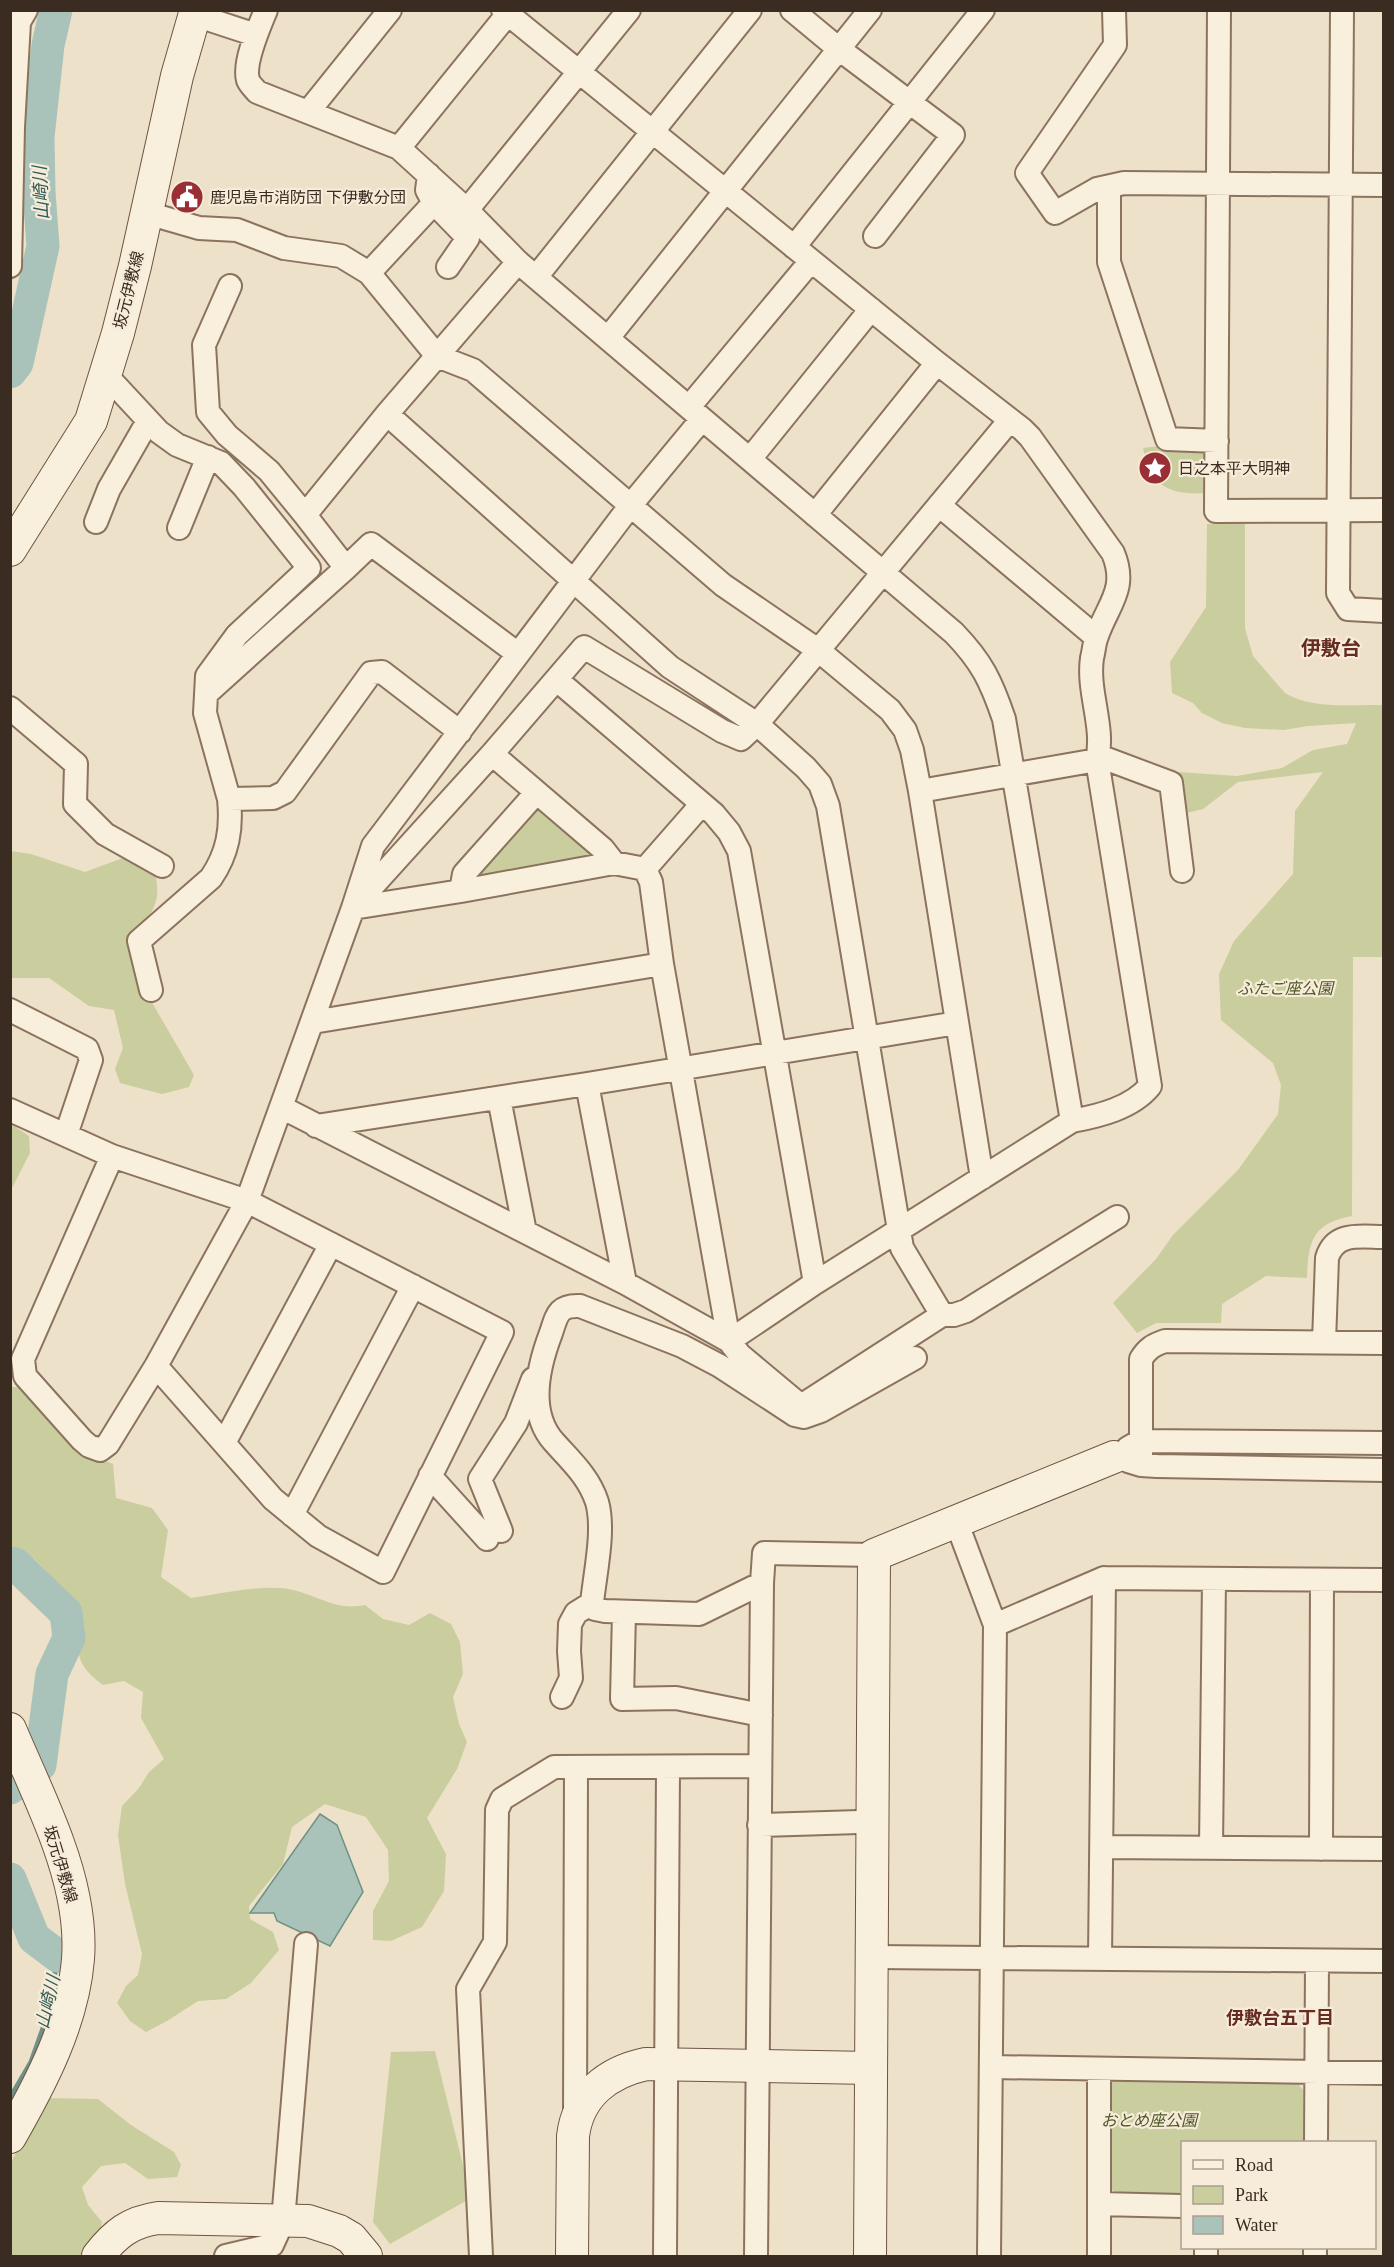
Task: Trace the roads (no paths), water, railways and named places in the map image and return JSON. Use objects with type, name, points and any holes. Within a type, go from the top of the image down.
[{"type":"street","points":[[10,266],[15,81],[19,22],[26,10]]},
{"type":"street","points":[[266,10],[256,35],[247,71],[249,83],[257,92],[399,148],[467,210],[518,262],[954,633],[984,668],[1004,719],[1072,1121]]},
{"type":"street","points":[[308,112],[390,10]]},
{"type":"street","points":[[467,210],[629,10]]},
{"type":"street","points":[[536,277],[750,10]]},
{"type":"street","points":[[792,10],[838,48],[953,135],[875,236]]},
{"type":"street","points":[[608,338],[870,10]]},
{"type":"street","points":[[111,1156],[23,1359],[25,1376],[82,1440],[89,1446],[100,1450],[108,1444],[156,1366],[247,1201],[313,1022],[373,846],[574,583],[695,413],[802,254],[909,102],[983,10]]},
{"type":"street","points":[[1114,10],[1115,45],[1027,174],[1055,213],[1097,189],[1124,183],[1383,185]]},
{"type":"street","points":[[1219,10],[1216,511],[1383,510]]},
{"type":"street","points":[[1342,10],[1338,593],[1348,609],[1383,611]]},
{"type":"street","points":[[399,148],[507,12],[1030,437],[1113,553],[1119,567],[1120,582],[1116,595],[1096,637],[1090,681],[1100,748],[1097,760],[1150,1086],[1143,1095],[1105,1114],[1072,1121],[815,1283],[729,1341]]},
{"type":"street","points":[[195,13],[256,35]]},
{"type":"street","name":"坂元伊敷線","points":[[10,550],[91,421],[106,375],[147,213],[177,76],[195,13]]},
{"type":"street","points":[[429,175],[427,190],[434,202],[468,238],[448,267]]},
{"type":"street","points":[[1109,187],[1109,262],[1167,438],[1217,441]]},
{"type":"street","points":[[369,273],[434,202]]},
{"type":"street","points":[[147,213],[199,228],[237,230],[284,248],[341,256],[369,273],[436,357],[473,370],[723,585],[818,650],[890,710],[905,730],[912,750],[982,1178]]},
{"type":"street","points":[[305,514],[387,414],[518,262]]},
{"type":"street","points":[[230,286],[204,345],[208,411],[227,435],[268,471],[346,567]]},
{"type":"street","points":[[750,459],[871,309]]},
{"type":"street","points":[[815,515],[937,363]]},
{"type":"street","points":[[106,375],[148,421],[177,445],[221,463],[244,487],[309,568],[237,634],[207,676],[205,713],[229,799],[231,822],[226,852],[211,878],[139,941],[151,990]]},
{"type":"street","points":[[387,414],[670,667],[757,723],[820,784],[828,806],[902,1248],[942,1315]]},
{"type":"street","points":[[353,908],[492,754],[584,647],[722,731],[741,739],[757,723],[1010,420]]},
{"type":"street","points":[[96,522],[109,489],[148,421]]},
{"type":"street","points":[[179,528],[208,457]]},
{"type":"street","points":[[939,505],[1096,637]]},
{"type":"street","points":[[206,694],[371,544],[518,654]]},
{"type":"street","points":[[229,799],[273,798],[285,792],[371,673],[382,672],[460,732]]},
{"type":"street","points":[[557,680],[714,814],[729,832],[739,851],[815,1283]]},
{"type":"street","points":[[10,708],[75,764],[75,804],[105,834],[162,866]]},
{"type":"street","points":[[492,754],[603,849],[614,862]]},
{"type":"street","points":[[920,791],[1107,759],[1172,783],[1182,872]]},
{"type":"street","points":[[461,891],[464,874],[536,793]]},
{"type":"street","points":[[645,869],[701,805]]},
{"type":"street","points":[[353,908],[461,891],[614,862],[645,869]]},
{"type":"street","points":[[645,869],[651,882],[662,964],[729,1341]]},
{"type":"street","points":[[313,1022],[662,964]]},
{"type":"street","points":[[10,1010],[87,1049],[90,1054],[66,1135]]},
{"type":"street","points":[[316,1126],[957,1023]]},
{"type":"street","points":[[587,1084],[625,1283]]},
{"type":"street","points":[[499,1098],[525,1232]]},
{"type":"street","points":[[281,1107],[625,1283],[729,1341],[740,1355],[804,1418],[821,1411],[915,1358]]},
{"type":"street","points":[[10,1110],[111,1156],[247,1201],[502,1332],[383,1572],[318,1536],[273,1498],[156,1366]]},
{"type":"street","points":[[798,1410],[942,1315],[954,1315],[966,1311],[1117,1217]]},
{"type":"street","points":[[1324,1342],[1329,1250],[1344,1237],[1383,1237]]},
{"type":"street","points":[[224,1443],[331,1244]]},
{"type":"street","points":[[292,1515],[413,1286]]},
{"type":"street","points":[[430,1476],[494,1535],[480,1479],[516,1423],[558,1313],[568,1306],[580,1306],[682,1346],[798,1410]]},
{"type":"street","points":[[1132,1454],[1141,1359],[1145,1352],[1154,1345],[1165,1341],[1383,1343]]},
{"type":"street","points":[[540,1362],[538,1410],[542,1422],[552,1440],[582,1472],[597,1503],[600,1528],[592,1603],[595,1609],[699,1614],[762,1583]]},
{"type":"street","points":[[756,2256],[759,1826],[764,1553],[874,1555],[1132,1454],[1383,1443]]},
{"type":"street","points":[[1132,1454],[1383,1470]]},
{"type":"street","points":[[956,1521],[995,1625],[989,2256]]},
{"type":"street","points":[[870,2256],[874,1555]]},
{"type":"street","points":[[995,1625],[1104,1578],[1383,1580]]},
{"type":"street","points":[[1100,1959],[1104,1578]]},
{"type":"street","points":[[1211,1848],[1214,1579]]},
{"type":"street","points":[[1321,1849],[1322,1580]]},
{"type":"street","points":[[562,1697],[571,1678],[568,1651],[570,1624],[576,1613],[592,1603]]},
{"type":"street","points":[[624,1612],[622,1698],[676,1698],[761,1715]]},
{"type":"street","name":"坂元伊敷線","points":[[10,2137],[39,2084],[54,2048],[69,2002],[78,1958],[78,1934],[71,1887],[58,1844],[12,1736]]},
{"type":"street","points":[[481,2256],[468,1989],[495,1942],[497,1810],[502,1799],[554,1767],[760,1766]]},
{"type":"street","points":[[572,2256],[575,2121],[576,1767]]},
{"type":"street","points":[[664,2256],[668,1768]]},
{"type":"street","points":[[759,1826],[860,1822]]},
{"type":"street","points":[[1102,1847],[1383,1849]]},
{"type":"street","points":[[226,2256],[272,2246],[283,2221],[306,1944]]},
{"type":"street","points":[[872,1958],[1383,1961]]},
{"type":"street","points":[[1316,2141],[1317,1961]]},
{"type":"street","points":[[575,2121],[591,2094],[610,2076],[646,2064],[871,2068]]},
{"type":"street","points":[[992,2067],[1383,2073]]},
{"type":"street","points":[[1099,2068],[1099,2256]]},
{"type":"street","points":[[1100,2204],[1181,2206]]},
{"type":"street","points":[[98,2256],[118,2232],[143,2220],[158,2218],[308,2221],[339,2231],[351,2238],[366,2256]]},
{"type":"water","points":[[320,1814],[337,1825],[363,1892],[330,1946],[277,1921],[274,1913],[250,1913]]},
{"type":"waterway","name":"山崎川","points":[[10,372],[17,363],[43,246],[38,137],[48,45],[56,10]]},
{"type":"waterway","name":"山崎川","points":[[10,1563],[15,1564],[66,1613],[69,1638],[52,1674],[40,1765]]},
{"type":"waterway","name":"山崎川","points":[[10,1788],[18,1782]]},
{"type":"waterway","name":"山崎川","points":[[10,1879],[34,1938],[58,1956]]},
{"type":"waterway","name":"山崎川","points":[[10,2098],[31,2062],[47,2017],[58,1956]]},
{"type":"place","name":"鹿児島市消防団 下伊敷分団","points":[[187,197]]},
{"type":"place","name":"日之本平大明神","points":[[1155,468]]},
{"type":"district","name":"伊敷台","points":[[1331,648]]},
{"type":"district","name":"伊敷台五丁目","points":[[1280,2018]]},
{"type":"park label","name":"ふたご座公園","points":[[1285,988]]},
{"type":"park label","name":"おとめ座公園","points":[[1149,2120]]}]
